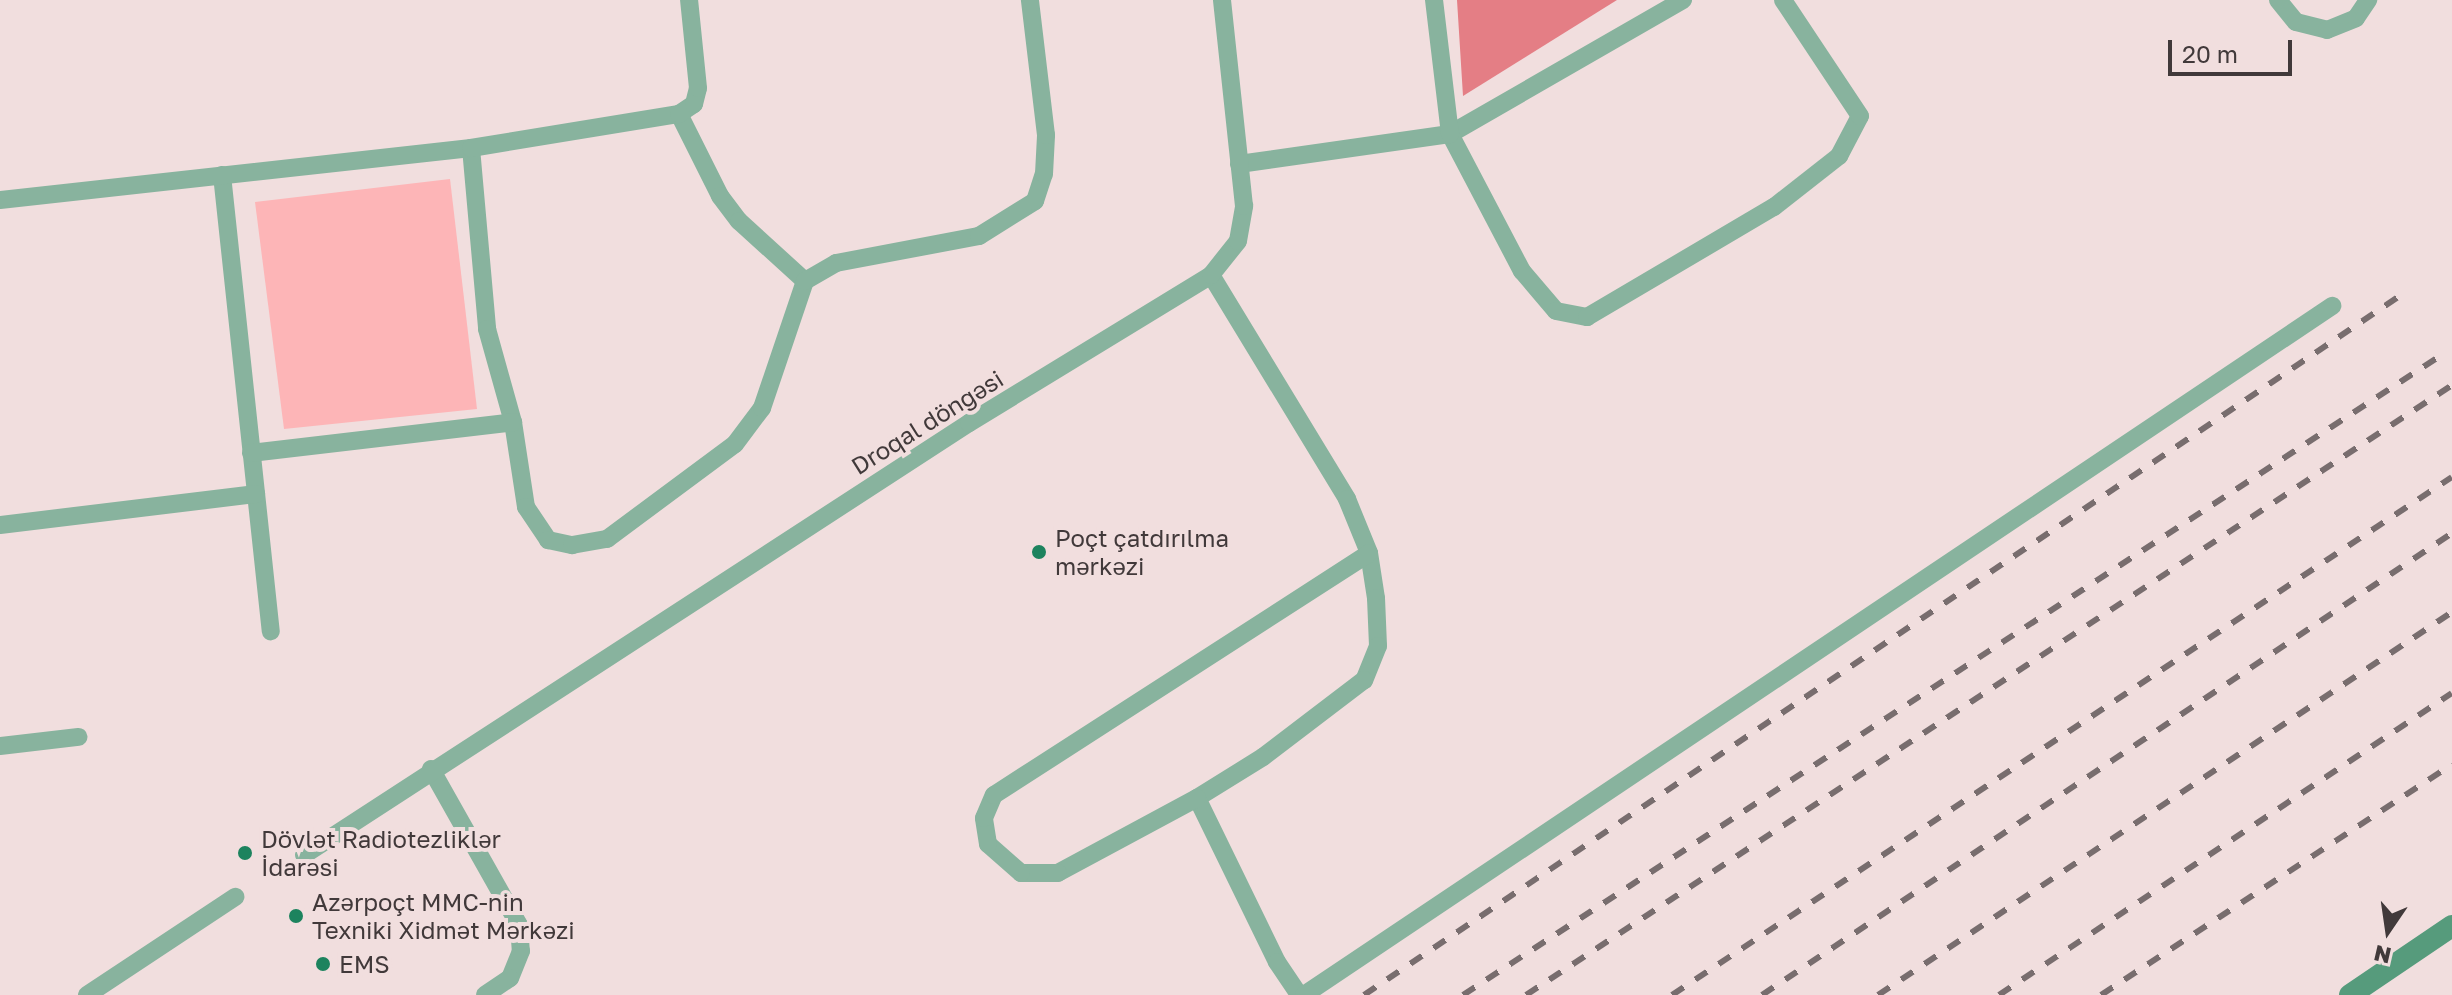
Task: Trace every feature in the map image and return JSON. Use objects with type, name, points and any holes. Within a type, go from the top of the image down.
[{"type":"main road","points":[[2350,995],[2452,926]]},
{"type":"lane","points":[[0,200],[471,148],[679,114],[694,104],[698,88],[689,0]]},
{"type":"lane","points":[[471,148],[487,329],[513,422],[526,507],[548,540],[572,545],[607,539],[735,444],[762,408],[805,281],[836,263],[979,236],[1035,201],[1044,174],[1046,135],[1030,0]]},
{"type":"lane","name":"Droqal döngəsi","points":[[304,855],[431,769],[981,416],[1211,275],[1238,241],[1244,206],[1222,0]]},
{"type":"lane","points":[[1434,0],[1450,134],[1522,271],[1556,311],[1587,317],[1774,207],[1839,156],[1860,116],[1783,0]]},
{"type":"lane","points":[[1239,164],[1450,134],[1683,0]]},
{"type":"lane","points":[[2278,0],[2296,22],[2327,30],[2356,18],[2368,0]]},
{"type":"lane","points":[[679,114],[739,221],[805,281]]},
{"type":"lane","points":[[222,175],[271,631]]},
{"type":"lane","points":[[1211,275],[1347,499],[1369,553],[1378,646],[1364,680],[1263,757],[1197,798],[1058,873],[1021,873],[988,844],[984,818],[994,795],[1369,553]]},
{"type":"lane","points":[[1197,798],[1277,962],[1302,995],[2332,306]]},
{"type":"lane","points":[[251,453],[513,422]]},
{"type":"lane","points":[[0,525],[256,494]]},
{"type":"lane","points":[[0,746],[78,737]]},
{"type":"lane","points":[[431,769],[519,925],[521,951],[510,978],[485,995]]},
{"type":"lane","points":[[87,995],[235,897]]},
{"type":"shaded area","points":[[1457,0],[1617,0],[1463,96]]},
{"type":"shaded area","points":[[450,179],[477,409],[284,429],[255,202]]},
{"type":"railway","points":[[1364,995],[2398,297]]},
{"type":"railway","points":[[1463,995],[2440,356]]},
{"type":"railway","points":[[1526,995],[2452,385]]},
{"type":"railway","points":[[1672,995],[2452,477]]},
{"type":"railway","points":[[1762,995],[2452,533]]},
{"type":"railway","points":[[1878,995],[2452,612]]},
{"type":"railway","points":[[1999,995],[2452,693]]},
{"type":"railway","points":[[2101,995],[2452,764]]},
{"type":"place","name":"Poçt çatdırılma mərkəzi","points":[[1039,552]]},
{"type":"place","name":"Dövlət Radiotezliklər İdarəsi","points":[[245,853]]},
{"type":"place","name":"Azərpoçt MMC-nin Texniki Xidmət Mərkəzi","points":[[296,916]]},
{"type":"place","name":"EMS","points":[[323,964]]}]
